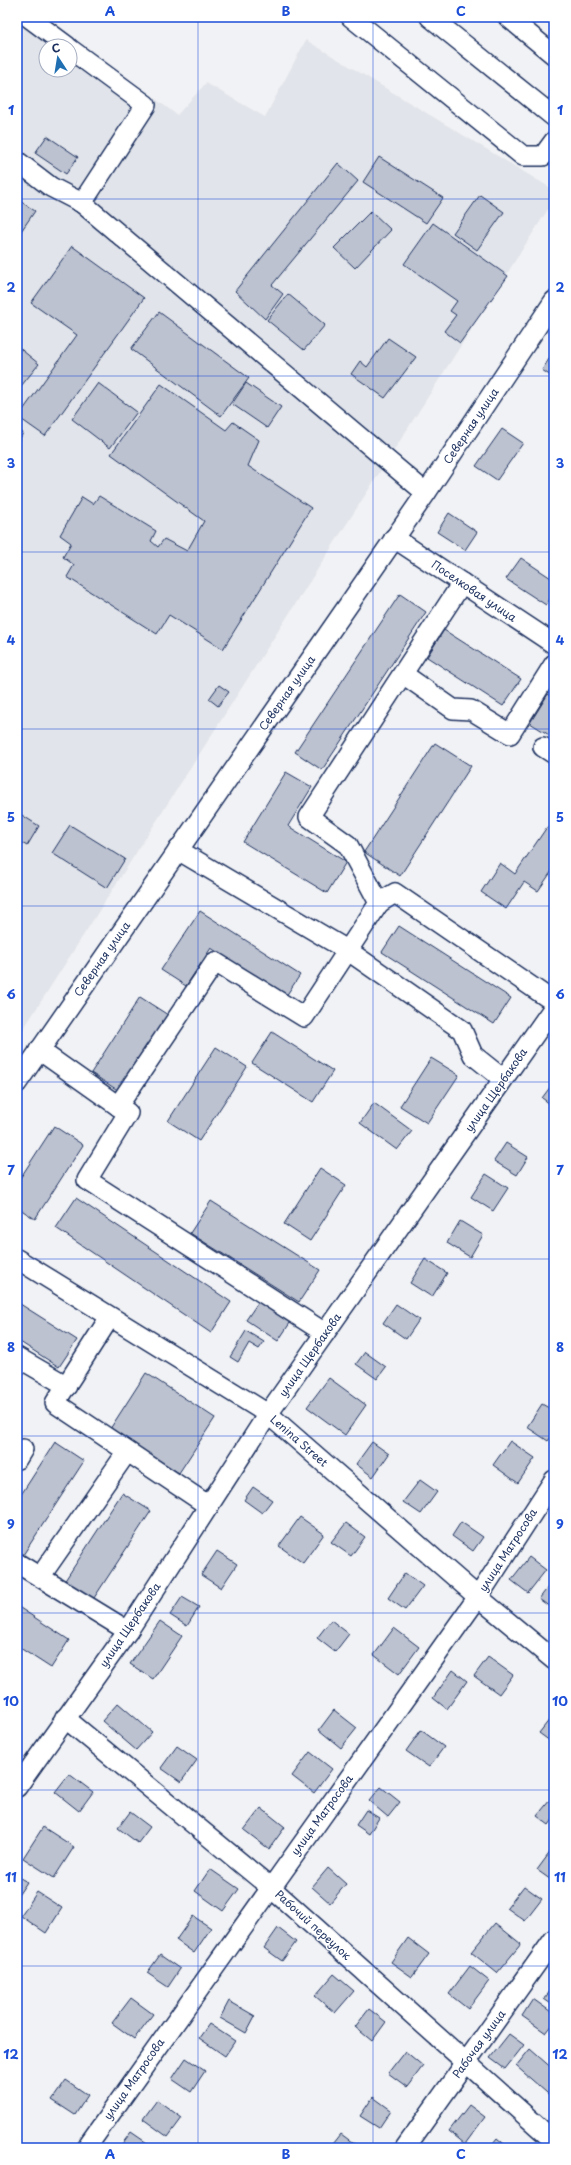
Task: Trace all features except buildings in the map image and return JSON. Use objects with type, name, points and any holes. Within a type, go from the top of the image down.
[{"type":"street","points":[[28,17],[56,38]]},
{"type":"street","points":[[351,17],[523,156],[543,156],[554,141]]},
{"type":"street","points":[[430,17],[554,117]]},
{"type":"street","points":[[508,17],[554,55]]},
{"type":"street","points":[[78,54],[146,105],[82,203]]},
{"type":"street","points":[[17,161],[51,187],[82,203],[426,493]]},
{"type":"street","name":"Северная улица","points":[[17,1083],[426,493],[554,302]]},
{"type":"street","name":"Поселковая улица","points":[[394,538],[554,644]]},
{"type":"street","points":[[379,903],[348,845],[309,817],[462,583]]},
{"type":"street","points":[[403,674],[453,708],[471,710],[510,734],[554,664]]},
{"type":"street","points":[[178,850],[347,950],[462,1030],[473,1055],[503,1079]]},
{"type":"street","points":[[118,1106],[215,962],[304,1017],[379,903],[395,892],[554,1002]]},
{"type":"street","name":"улица Щербакова","points":[[17,1787],[128,1631],[268,1414],[554,1007]]},
{"type":"street","points":[[39,1050],[128,1113],[87,1180],[325,1333]]},
{"type":"street","name":"Lenina Street","points":[[17,1259],[268,1414],[478,1597],[554,1660]]},
{"type":"street","points":[[110,1317],[55,1403],[209,1506]]},
{"type":"street","points":[[17,1357],[67,1386]]},
{"type":"street","points":[[40,1577],[128,1452]]},
{"type":"street","name":"улица Матросова","points":[[86,2148],[270,1887],[478,1597],[554,1480]]},
{"type":"street","points":[[17,1563],[128,1631]]},
{"type":"street","name":"Рабочий переулок","points":[[65,1718],[270,1887],[554,2141]]},
{"type":"street","name":"Рабочая улица","points":[[405,2148],[554,1939]]},
{"type":"shaded area","points":[[17,17],[46,17],[74,38],[38,38],[38,78],[78,78],[78,41],[177,115],[206,83],[265,117],[306,40],[554,190],[554,200],[17,1039]]}]
